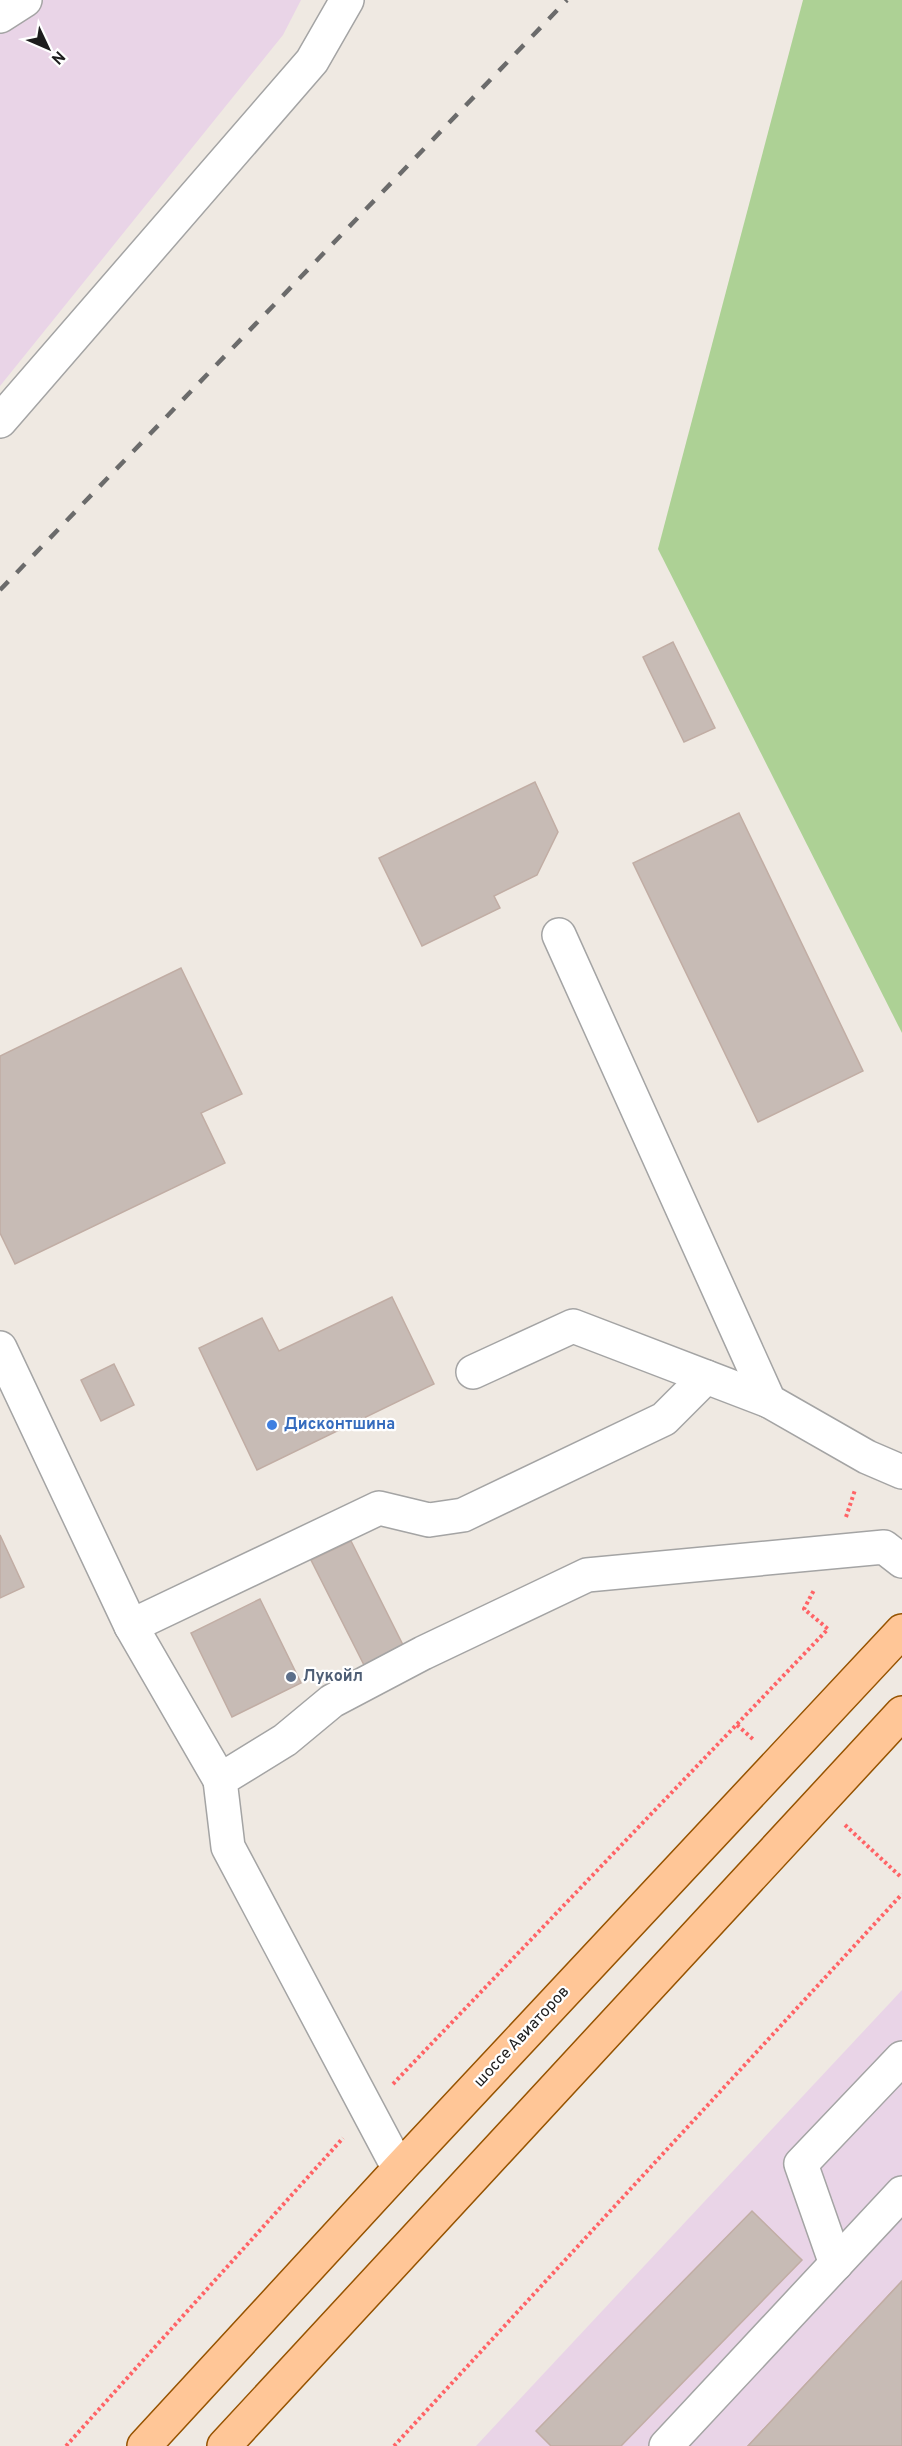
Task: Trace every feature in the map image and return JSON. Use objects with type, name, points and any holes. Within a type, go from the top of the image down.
[{"type":"main road","name":"шоссе Авиаторов","points":[[144,2446],[399,2169],[902,1631]]},
{"type":"main road","points":[[224,2446],[898,1726]]},
{"type":"lane","points":[[0,16],[25,0]]},
{"type":"lane","points":[[0,421],[312,61],[346,0]]},
{"type":"lane","points":[[559,934],[769,1401]]},
{"type":"lane","points":[[473,1372],[573,1326],[769,1401],[867,1456],[902,1472]]},
{"type":"lane","points":[[0,1348],[131,1626],[220,1780],[228,1847],[399,2169]]},
{"type":"lane","points":[[131,1626],[380,1508],[429,1520],[463,1515],[664,1419],[706,1377]]},
{"type":"lane","points":[[220,1780],[285,1740],[332,1701],[423,1653],[587,1575],[884,1547],[902,1561]]},
{"type":"lane","points":[[836,2264],[801,2164],[902,2058]]},
{"type":"lane","points":[[666,2446],[902,2193]]},
{"type":"path","points":[[66,2446],[368,2110],[828,1629],[804,1609],[833,1551],[867,1456]]},
{"type":"path","points":[[394,2446],[902,1894]]},
{"type":"shaded area","points":[[0,0],[301,0],[283,35],[0,386]]},
{"type":"shaded area","points":[[902,1990],[902,2446],[476,2446]]},
{"type":"green space","points":[[803,0],[902,0],[902,1033],[658,549]]},
{"type":"building","points":[[673,642],[715,728],[684,742],[643,657]]},
{"type":"building","points":[[535,782],[558,832],[537,875],[494,896],[500,908],[422,946],[379,858]]},
{"type":"building","points":[[739,813],[863,1071],[758,1122],[633,863]]},
{"type":"building","points":[[181,968],[242,1094],[201,1113],[225,1163],[15,1264],[0,1233],[0,1056]]},
{"type":"building","points":[[392,1297],[434,1384],[257,1470],[199,1348],[262,1318],[279,1351]]},
{"type":"building","points":[[114,1364],[134,1405],[101,1421],[81,1380]]},
{"type":"building","points":[[0,1535],[24,1587],[0,1598]]},
{"type":"building","points":[[351,1541],[404,1647],[365,1667],[311,1560]]},
{"type":"building","points":[[260,1599],[301,1683],[232,1717],[191,1633]]},
{"type":"building","points":[[752,2211],[802,2260],[621,2446],[551,2446],[536,2431]]},
{"type":"building","points":[[902,2281],[902,2446],[748,2446]]},
{"type":"building","points":[[902,2281],[902,2446],[748,2446]]},
{"type":"railway","points":[[0,590],[567,0]]},
{"type":"place","name":"Дисконтшина","points":[[272,1425]]},
{"type":"place","name":"Лукойл","points":[[291,1677]]}]
